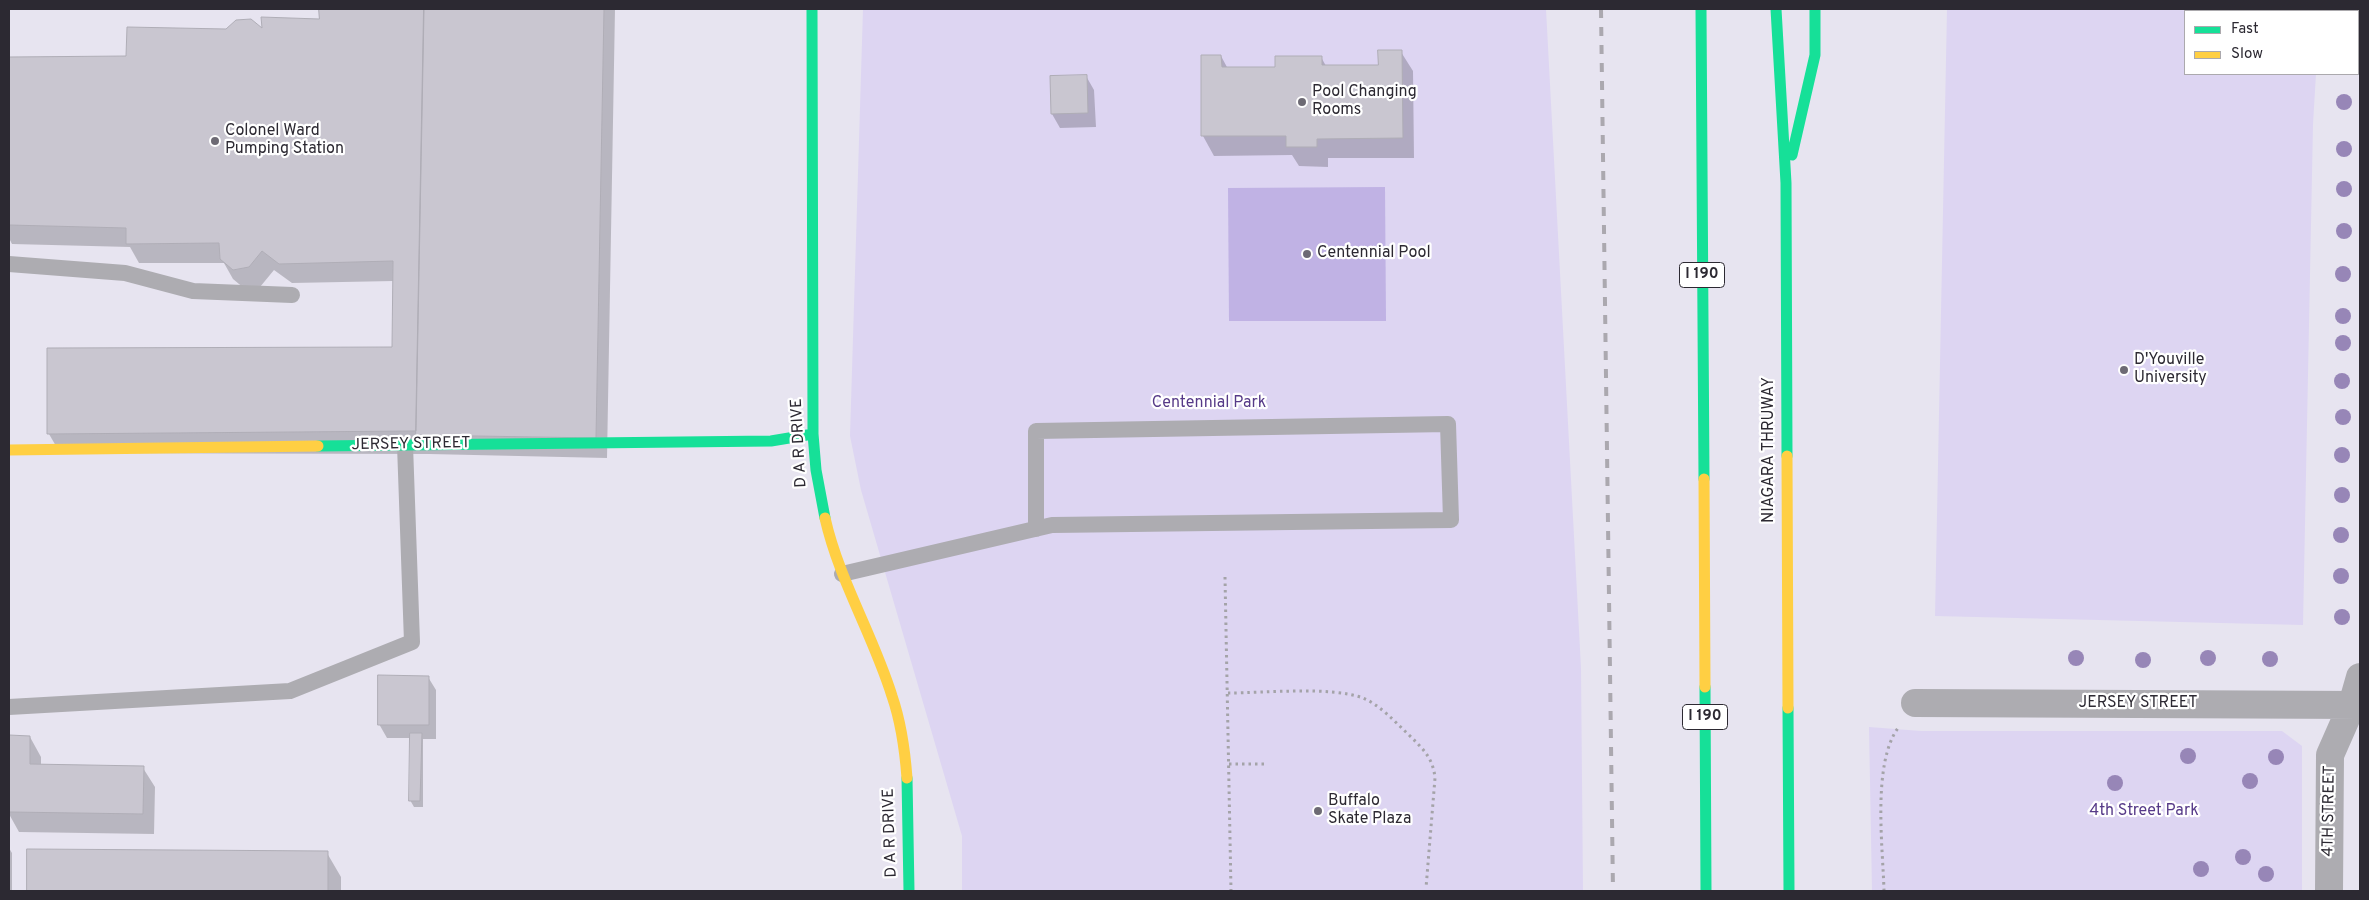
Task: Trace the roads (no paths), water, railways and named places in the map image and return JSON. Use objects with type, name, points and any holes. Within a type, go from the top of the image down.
[{"type":"main road","name":"D A R DRIVE","points":[[812,9],[813,434],[815,470],[822,510],[842,574],[893,698],[905,766],[909,841],[909,891]]},
{"type":"main road","name":"I 190","points":[[1701,9],[1706,891]]},
{"type":"main road","name":"NIAGARA THRUWAY","points":[[1776,9],[1776,51],[1786,183],[1789,891]]},
{"type":"main road","points":[[1786,183],[1815,55],[1814,9]]},
{"type":"main road","name":"JERSEY STREET","points":[[9,450],[771,441],[813,434]]},
{"type":"street","name":"4TH STREET","points":[[2329,891],[2330,755],[2356,705],[2360,677]]},
{"type":"street","name":"JERSEY STREET","points":[[1915,703],[2356,705]]},
{"type":"lane","points":[[9,264],[125,273],[193,291],[292,295]]},
{"type":"lane","points":[[842,574],[1036,529],[1052,525],[1451,520],[1448,424],[1036,431],[1036,529]]},
{"type":"lane","points":[[9,707],[290,691],[412,642],[406,445]]},
{"type":"railway","points":[[1601,9],[1613,891]]},
{"type":"place","name":"Pool Changing Rooms","points":[[1302,102]]},
{"type":"place","name":"Colonel Ward Pumping Station","points":[[215,141]]},
{"type":"place","name":"Centennial Pool","points":[[1307,254]]},
{"type":"place","name":"D'Youville University","points":[[2124,370]]},
{"type":"place","name":"Buffalo Skate Plaza","points":[[1318,811]]},
{"type":"park label","name":"Centennial Park","points":[[1209,404]]},
{"type":"park label","name":"4th Street Park","points":[[2144,812]]}]
